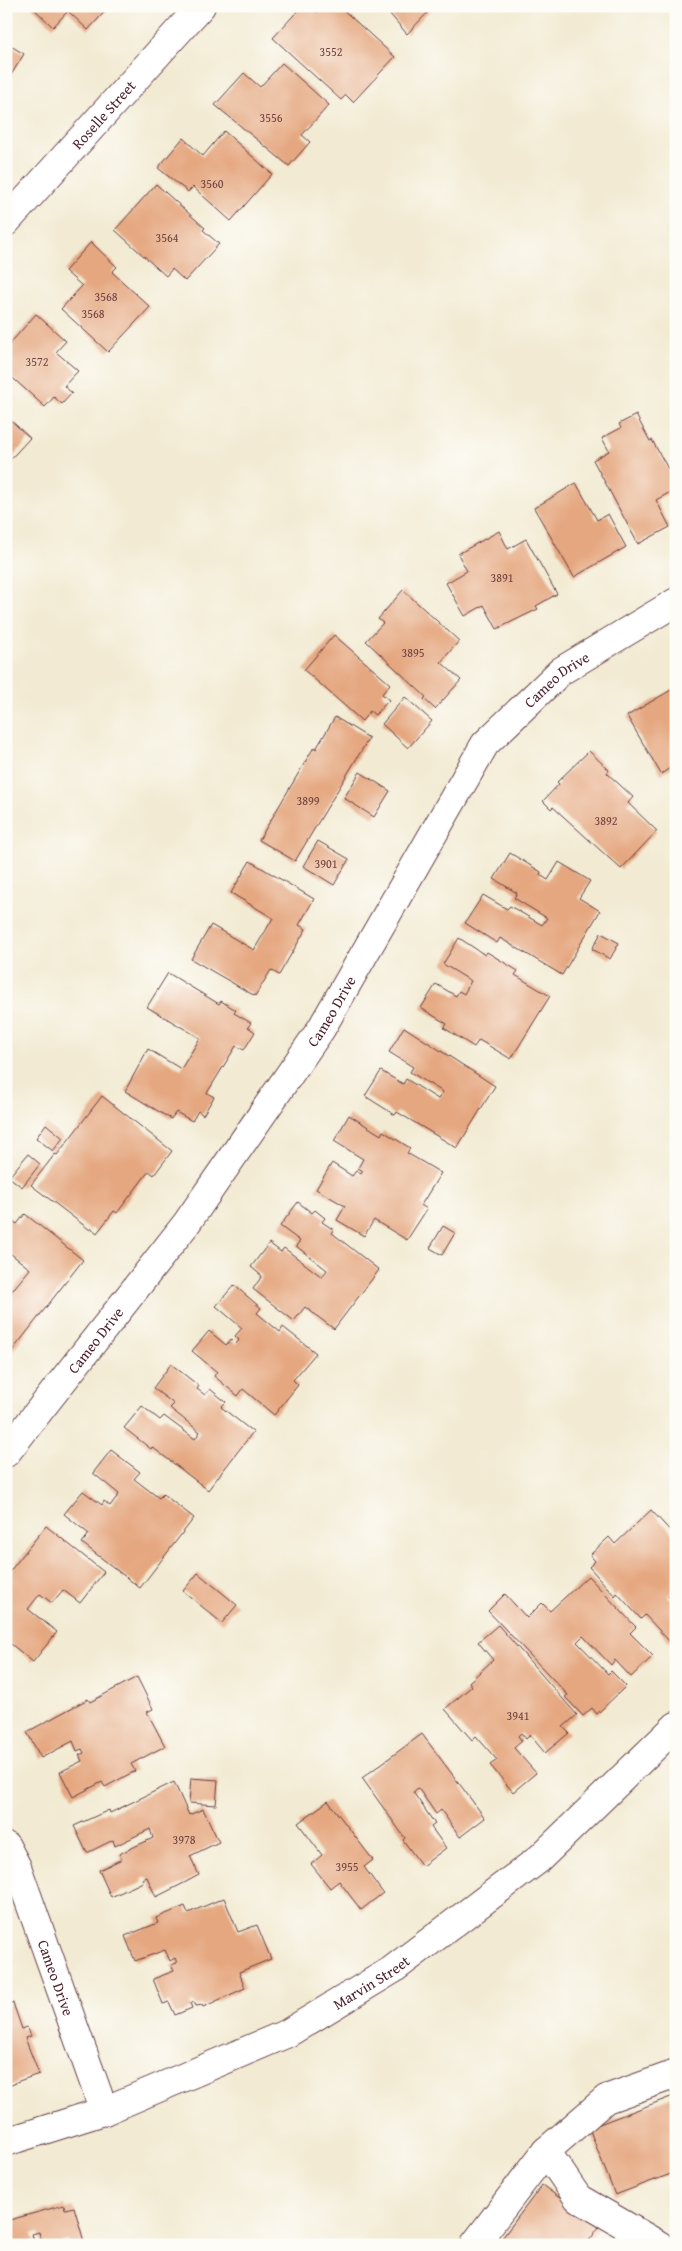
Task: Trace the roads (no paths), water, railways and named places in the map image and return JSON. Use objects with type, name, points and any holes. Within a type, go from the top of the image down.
[{"type":"street","name":"Roselle Street","points":[[6,222],[201,6]]},
{"type":"street","name":"Cameo Drive","points":[[6,1453],[186,1224],[322,1029],[485,744],[561,671],[676,602]]},
{"type":"street","name":"Marvin Street","points":[[6,2142],[104,2111],[288,2033],[392,1970],[539,1859],[676,1726]]},
{"type":"street","name":"Cameo Drive","points":[[6,1846],[17,1867],[104,2111]]},
{"type":"street","points":[[474,2245],[546,2151],[606,2099],[676,2074]]},
{"type":"street","points":[[546,2151],[578,2198],[658,2245]]}]
